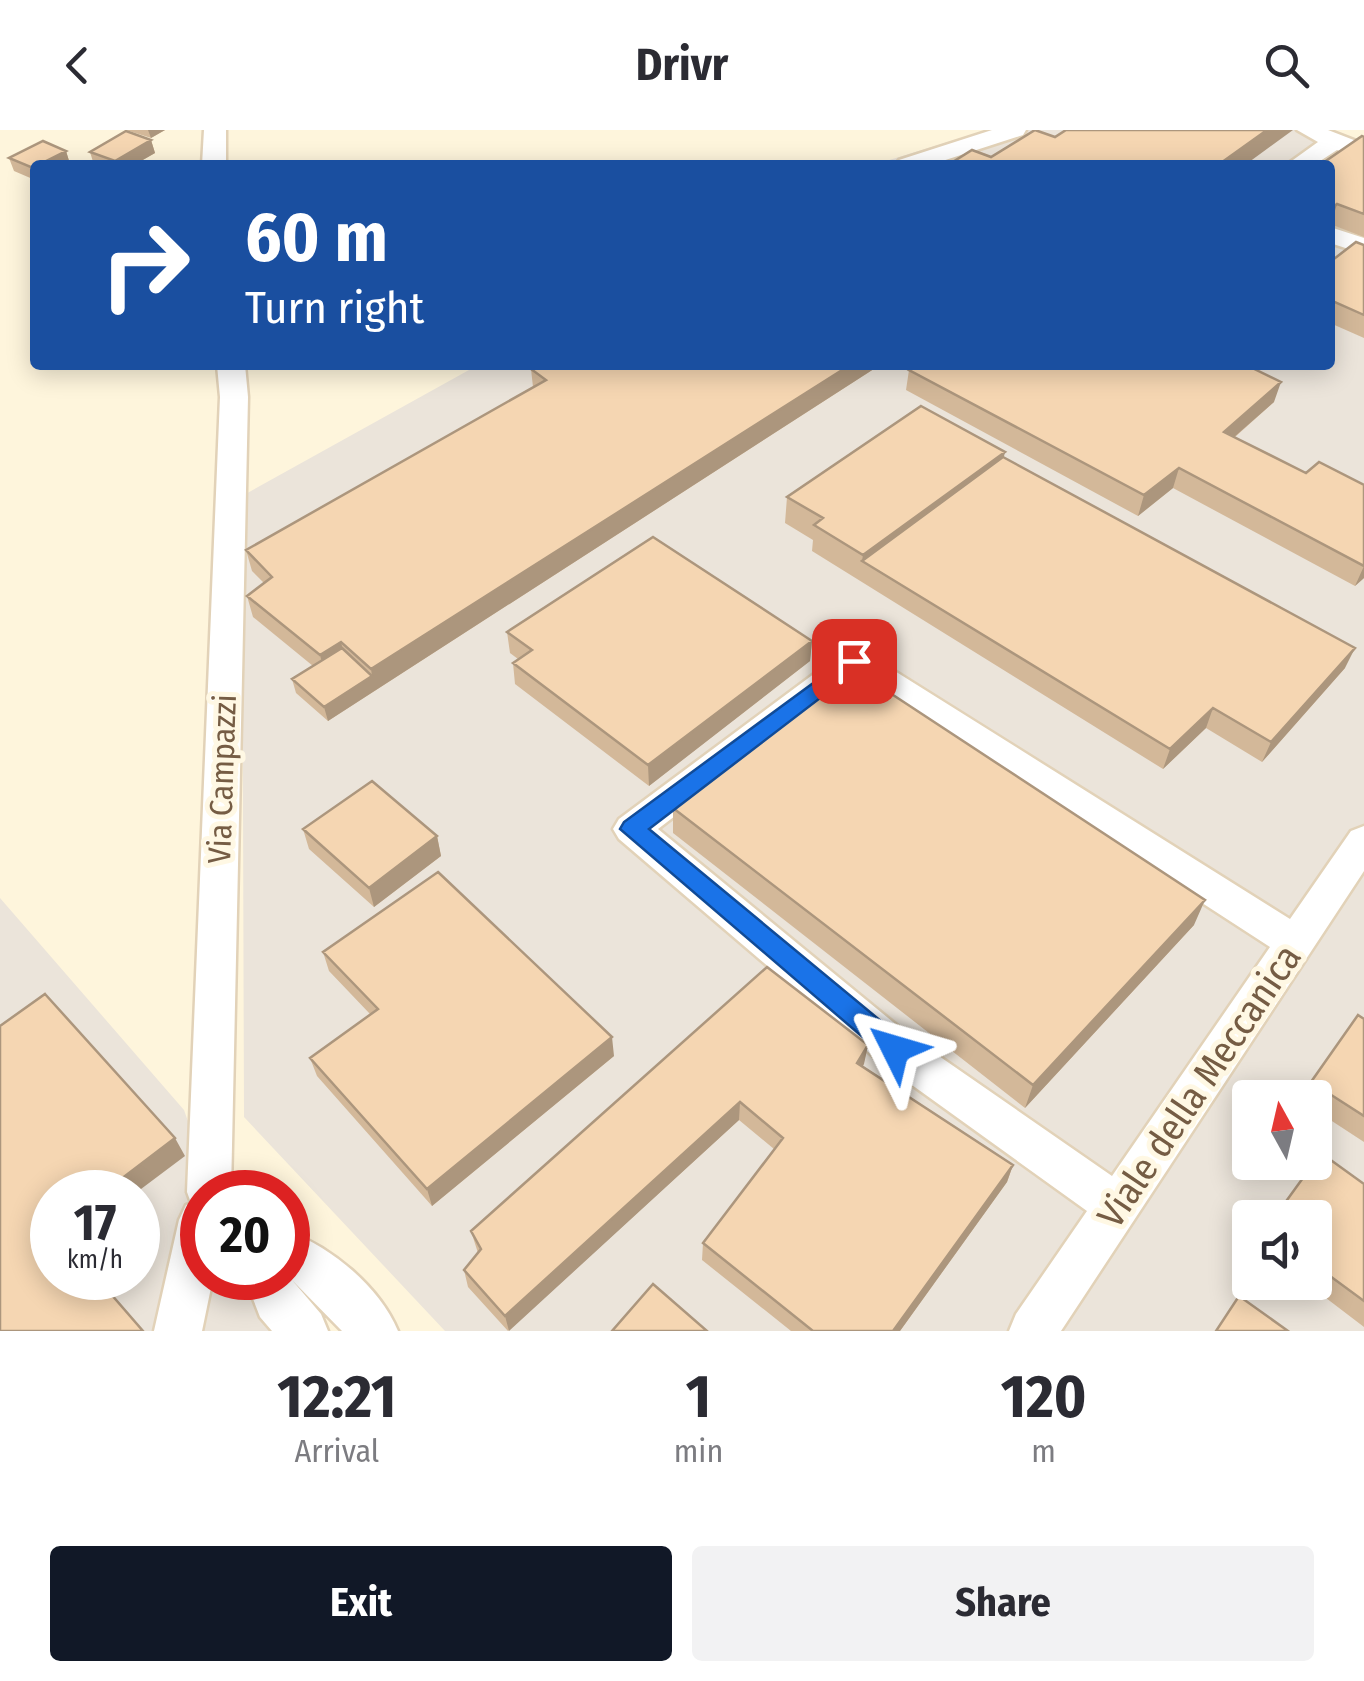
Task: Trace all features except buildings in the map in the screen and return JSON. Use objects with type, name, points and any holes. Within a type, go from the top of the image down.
[{"type":"street","points":[[214,160],[215,130]]},
{"type":"street","points":[[922,160],[1015,130]]},
{"type":"street","points":[[1308,130],[1364,152]]},
{"type":"street","points":[[1306,160],[1335,141]]},
{"type":"street","points":[[1335,236],[1364,247]]},
{"type":"street","name":"Via Campazzi","points":[[211,1170],[234,397],[231,370]]},
{"type":"street","points":[[1118,1207],[895,1049],[632,829],[854,661],[1295,943]]},
{"type":"street","name":"Viale della Meccanica","points":[[1033,1331],[1364,842]]},
{"type":"street","points":[[310,1265],[374,1331]]},
{"type":"street","name":"Via Campazzi","points":[[178,1331],[185,1300]]},
{"type":"street","points":[[276,1300],[304,1331]]},
{"type":"shaded area","points":[[987,130],[1324,130],[1364,146],[1364,1331],[445,1331],[310,1187],[310,1170],[294,1170],[244,1117],[242,496],[469,370],[1335,370],[1335,160],[889,160]]},
{"type":"shaded area","points":[[0,898],[184,1110],[205,1170],[180,1170],[180,1300],[252,1300],[273,1331],[0,1331]]},
{"type":"route","points":[[854,661],[632,829],[895,1049]]}]
